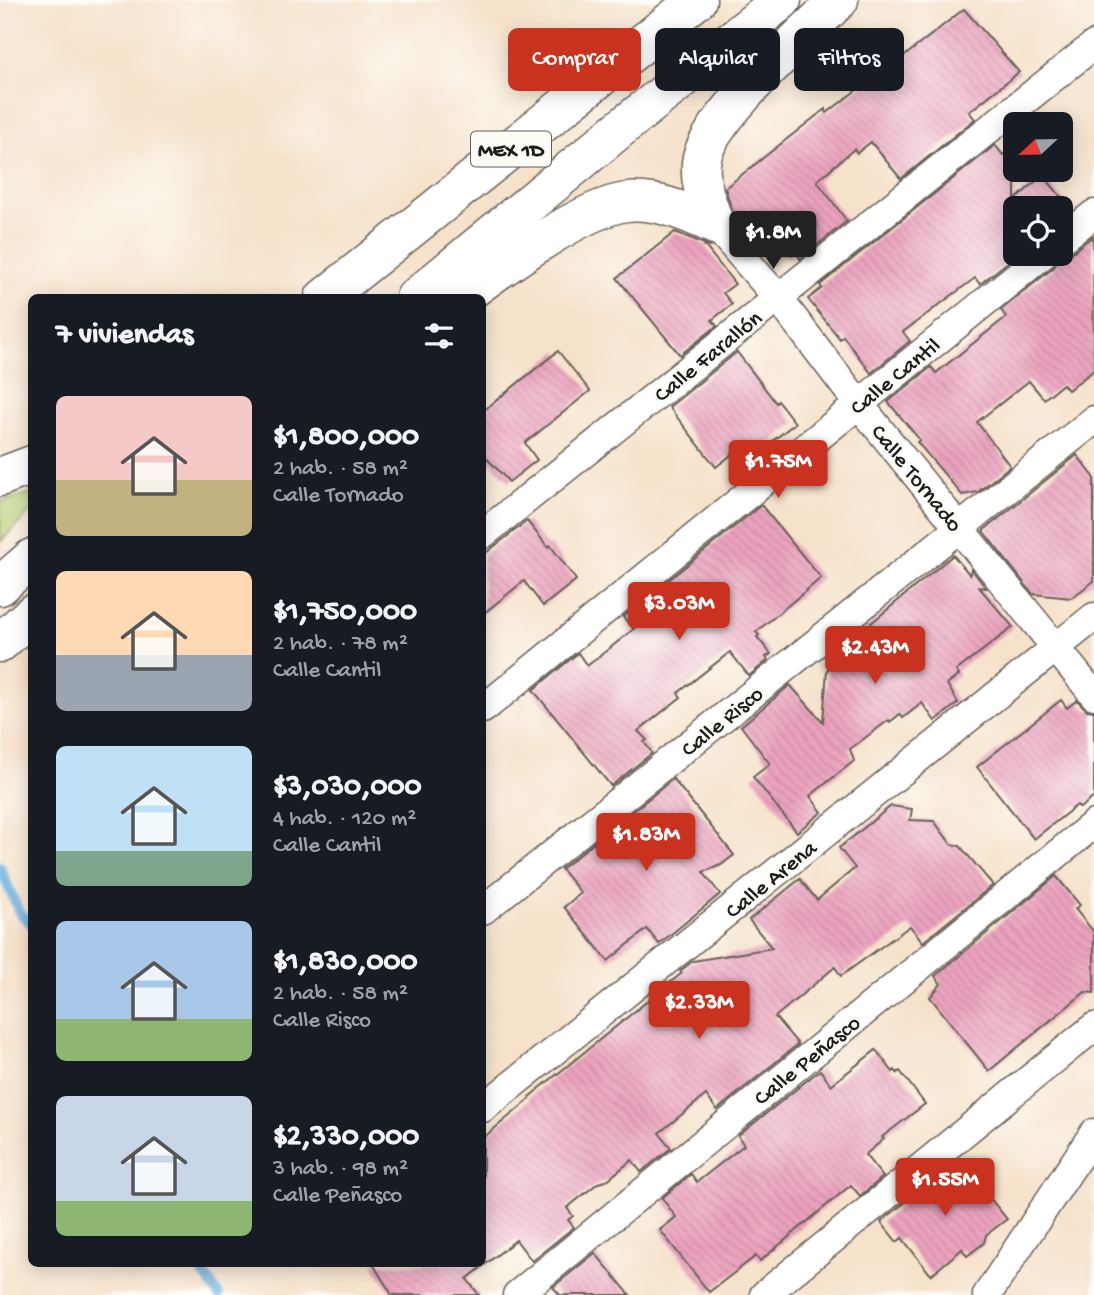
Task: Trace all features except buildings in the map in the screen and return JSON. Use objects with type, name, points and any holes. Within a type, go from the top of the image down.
[{"type":"highway","name":"MEX 1D","points":[[329,294],[697,0]]},
{"type":"highway","name":"MEX 1D","points":[[420,294],[622,127],[782,0]]},
{"type":"highway","points":[[715,225],[700,181],[701,159],[709,139],[728,111],[839,0]]},
{"type":"highway","points":[[466,294],[567,226],[617,204],[636,202],[678,209],[715,225]]},
{"type":"highway","points":[[0,477],[28,466]]},
{"type":"highway","points":[[0,586],[28,562]]},
{"type":"highway","points":[[0,643],[28,618]]},
{"type":"street","name":"Calle Farallón","points":[[486,532],[1094,45]]},
{"type":"street","points":[[1073,231],[1094,214]]},
{"type":"street","name":"Calle Tornado","points":[[715,225],[778,298],[858,403],[1094,695]]},
{"type":"street","name":"Calle Cantil","points":[[486,707],[1029,266]]},
{"type":"street","name":"Calle Risco","points":[[486,908],[1094,420]]},
{"type":"street","name":"Calle Arena","points":[[486,1106],[1094,617]]},
{"type":"street","name":"Calle Peñasco","points":[[517,1295],[1094,824]]},
{"type":"street","points":[[765,1295],[1094,1027]]},
{"type":"street","points":[[987,1295],[1094,1133]]},
{"type":"green space","points":[[28,494],[28,514],[0,542],[0,502]]},
{"type":"waterway","points":[[0,867],[19,912],[28,921]]},
{"type":"waterway","points":[[200,1267],[219,1295]]}]
